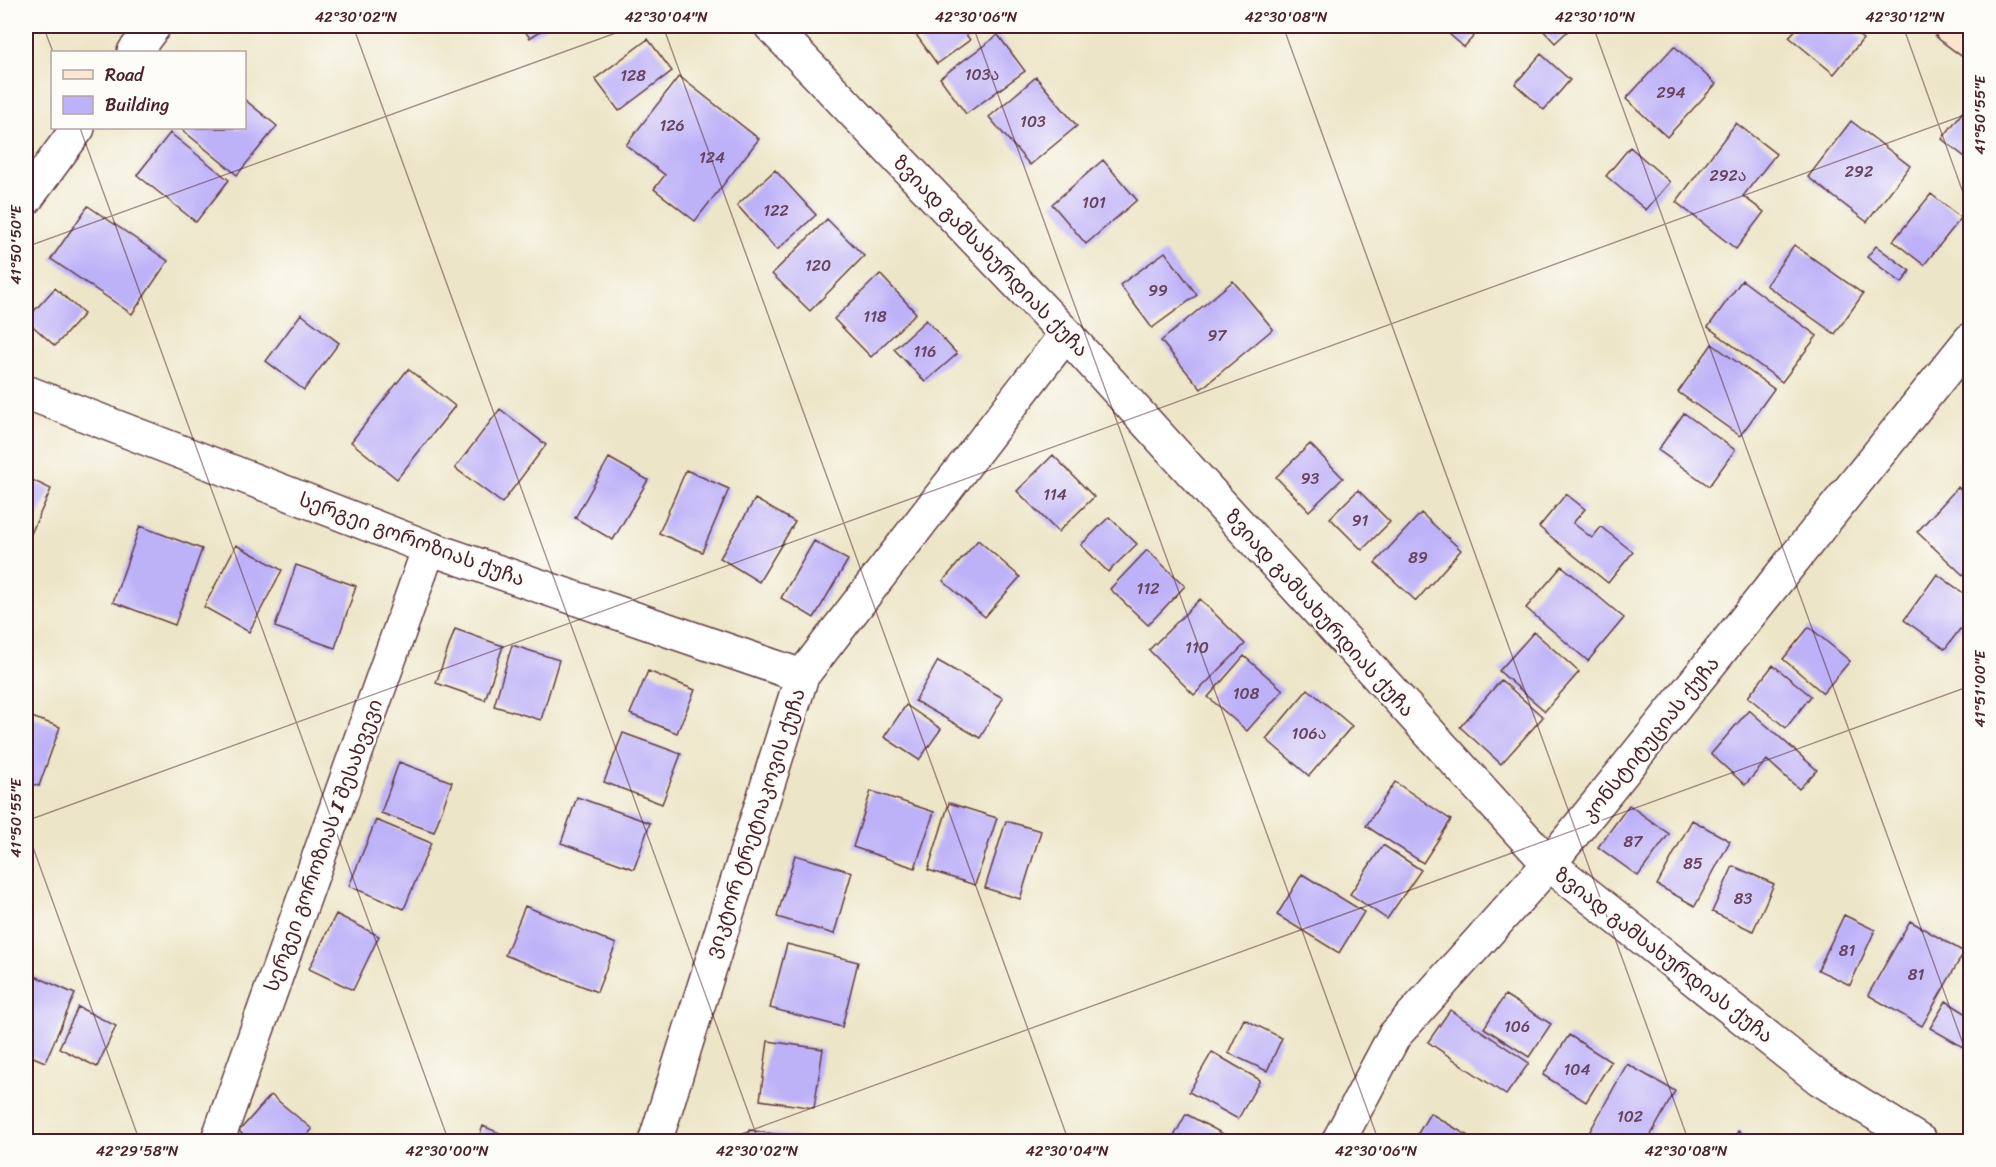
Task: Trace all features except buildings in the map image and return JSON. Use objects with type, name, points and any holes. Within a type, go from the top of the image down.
[{"type":"main road","points":[[1950,26],[1971,41]]},
{"type":"street","points":[[135,51],[154,26]]},
{"type":"street","name":"ზვიად გამსახურდიას ქუჩა","points":[[771,26],[1066,334],[1549,864],[1820,1079],[1921,1142]]},
{"type":"street","points":[[26,199],[77,129]]},
{"type":"street","name":"ვიკტორ ტრეტიაკოვის ქუჩა","points":[[655,1142],[802,676],[1066,334]]},
{"type":"street","name":"კონსტიტუციას ქუჩა","points":[[1338,1142],[1394,1036],[1549,864],[1971,340]]},
{"type":"street","name":"სერგეი გოროზიას ქუჩა","points":[[26,392],[429,548],[802,676]]},
{"type":"street","name":"სერგეი გოროზიას I შესახვევი","points":[[217,1142],[429,548]]}]
